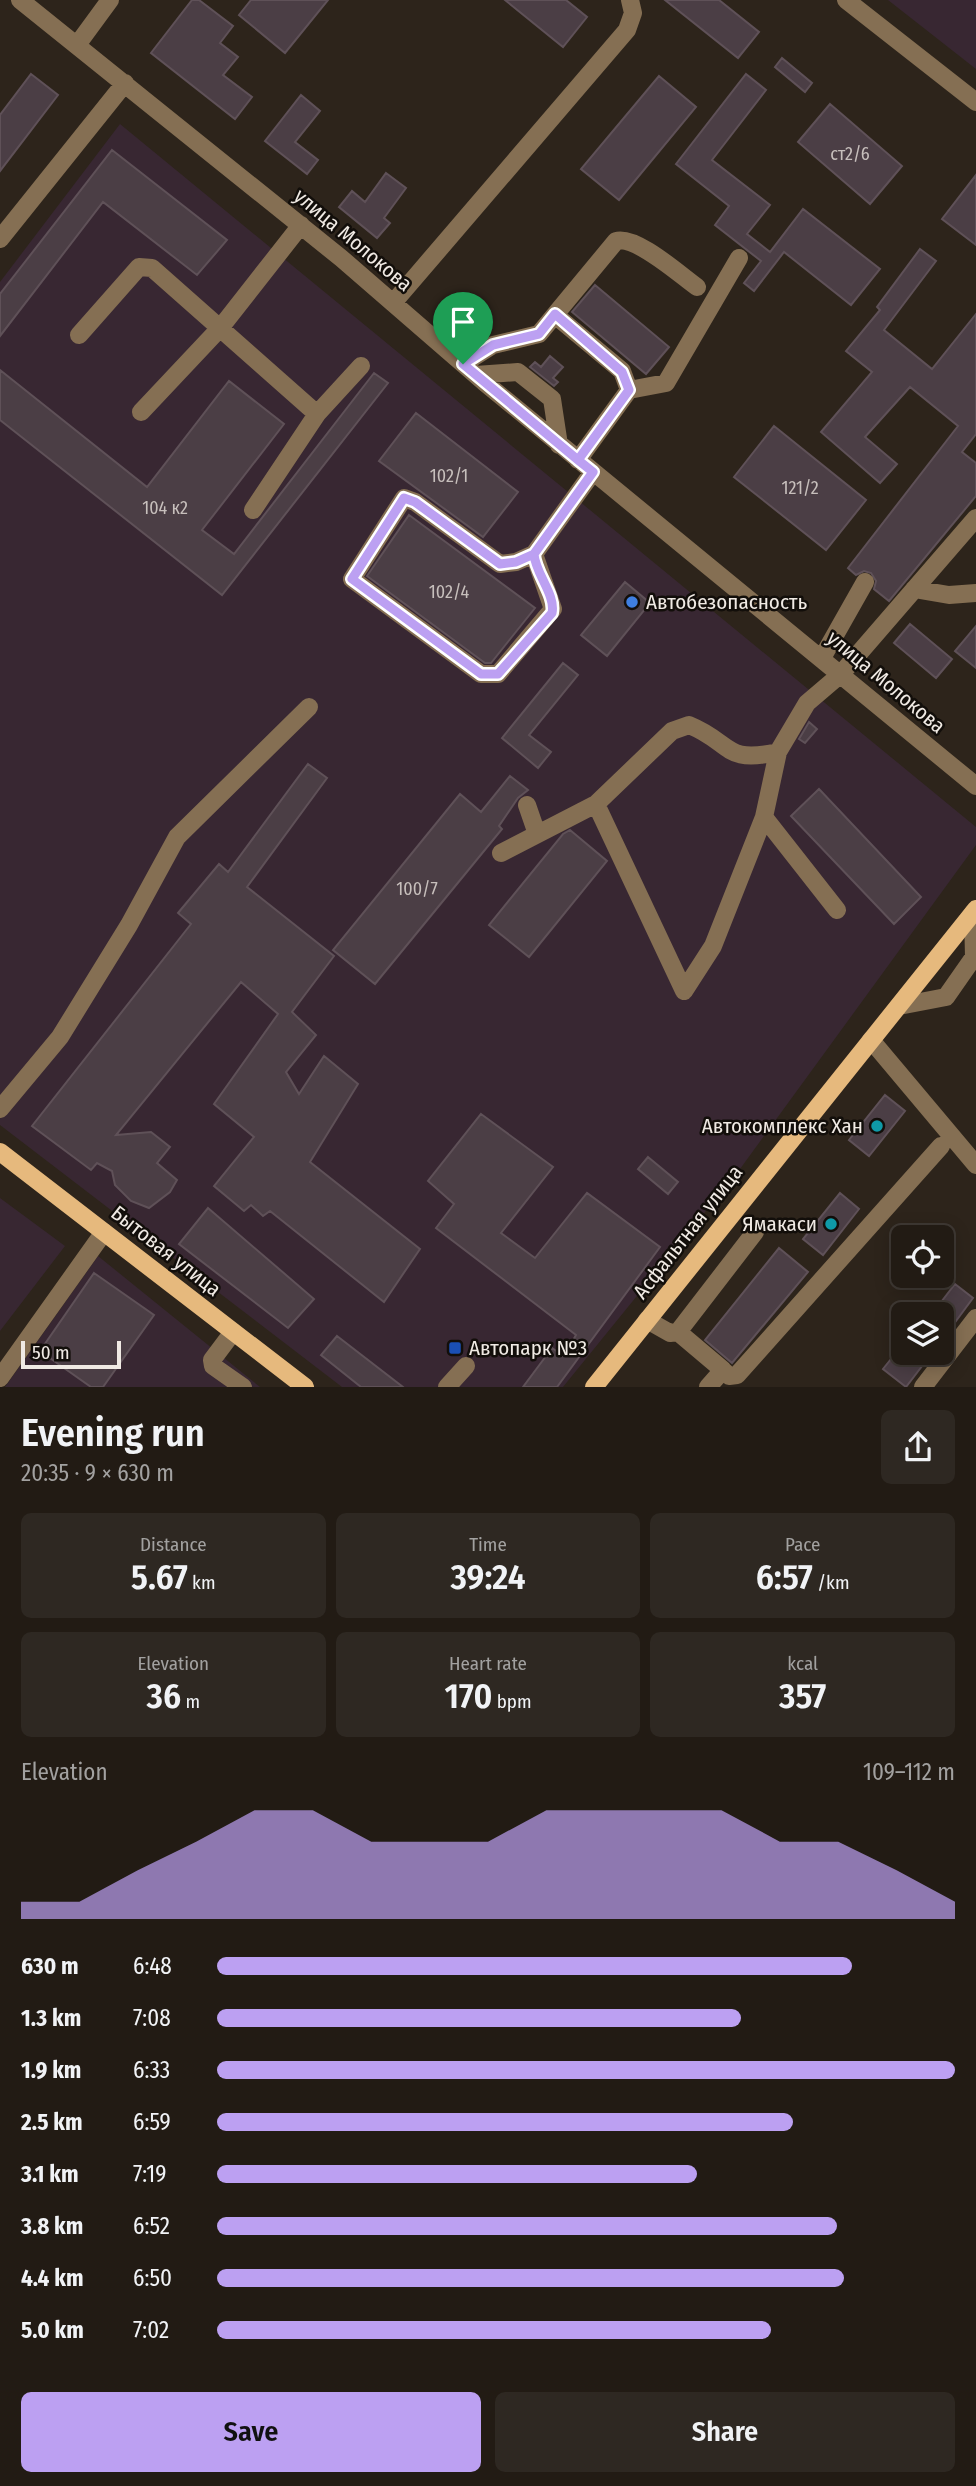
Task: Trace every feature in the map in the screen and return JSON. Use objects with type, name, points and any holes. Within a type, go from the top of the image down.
[{"type":"main road","name":"Асфальтная улица","points":[[594,1387],[975,911]]},
{"type":"main road","name":"Бытовая улица","points":[[0,1152],[305,1387]]},
{"type":"street","name":"улица Молокова","points":[[20,0],[301,225],[559,445],[976,786]]},
{"type":"street","points":[[77,45],[110,0]]},
{"type":"street","points":[[394,303],[627,30],[633,13],[630,0]]},
{"type":"street","points":[[853,4],[976,102]]},
{"type":"street","points":[[0,239],[125,83]]},
{"type":"street","points":[[141,412],[221,327],[301,225]]},
{"type":"street","points":[[470,370],[493,345],[539,334],[611,245],[622,240],[648,252],[696,287]]},
{"type":"street","points":[[578,460],[629,390],[666,383],[739,258]]},
{"type":"street","points":[[79,335],[139,267],[152,268],[317,414]]},
{"type":"street","points":[[555,314],[622,372],[629,390]]},
{"type":"street","points":[[253,510],[317,414],[361,366]]},
{"type":"street","points":[[470,370],[518,372],[552,399],[559,445]]},
{"type":"street","points":[[534,554],[536,569],[553,605],[552,613],[498,674],[489,676],[481,674],[352,579],[401,502],[407,498],[500,564],[516,562],[534,554],[593,472]]},
{"type":"street","points":[[596,804],[684,991],[713,946],[764,817],[778,752],[807,703],[841,674],[976,518]]},
{"type":"street","points":[[822,658],[865,582]]},
{"type":"street","points":[[914,589],[949,595],[976,593]]},
{"type":"street","points":[[0,1109],[60,1037],[129,925],[177,837],[309,707]]},
{"type":"street","points":[[501,853],[596,804],[672,731],[689,725],[709,734],[733,754],[751,758],[778,752]]},
{"type":"street","points":[[527,805],[537,834]]},
{"type":"street","points":[[764,817],[837,910]]},
{"type":"street","points":[[899,1006],[946,997],[974,957],[975,911]]},
{"type":"street","points":[[871,1040],[976,1165]]},
{"type":"street","points":[[647,1320],[670,1332],[678,1332],[729,1376],[737,1375],[941,1146]]},
{"type":"street","points":[[678,1332],[755,1231]]},
{"type":"street","points":[[11,1387],[0,1378],[104,1232]]},
{"type":"street","points":[[923,1387],[976,1318]]},
{"type":"street","points":[[233,1332],[212,1360],[213,1366],[243,1387]]},
{"type":"street","points":[[447,1387],[466,1366]]},
{"type":"street","points":[[708,1387],[723,1370]]},
{"type":"shaded area","points":[[888,0],[976,0],[976,69]]},
{"type":"shaded area","points":[[120,124],[976,827],[976,845],[740,1169],[563,1387],[342,1387],[0,1125],[0,282]]},
{"type":"shaded area","points":[[0,1198],[65,1246],[0,1331]]},
{"type":"shaded area","points":[[98,1256],[260,1387],[5,1387]]},
{"type":"building","points":[[192,0],[199,0],[233,26],[220,43],[238,57],[223,75],[252,97],[235,119],[151,53]]},
{"type":"building","points":[[251,0],[328,0],[285,53],[239,15]]},
{"type":"building","points":[[505,0],[566,0],[587,17],[563,47]]},
{"type":"building","points":[[665,0],[719,0],[759,32],[738,58]]},
{"type":"building","points":[[782,58],[812,83],[805,92],[775,67]]},
{"type":"building","points":[[31,74],[58,95],[0,171],[0,115]]},
{"type":"building","points":[[746,74],[766,90],[712,160],[770,205],[747,234],[770,252],[803,209],[880,269],[851,305],[784,252],[754,291],[744,283],[761,261],[715,225],[729,206],[676,164]]},
{"type":"building","points":[[659,76],[696,107],[619,200],[581,169]]},
{"type":"building","points":[[301,95],[320,111],[295,142],[318,160],[307,174],[265,141]]},
{"type":"building","points":[[830,104],[902,166],[870,204],[798,142]]},
{"type":"building","points":[[112,150],[227,240],[197,275],[103,202],[0,336],[0,294]]},
{"type":"building","points":[[386,173],[406,188],[384,218],[390,223],[377,238],[339,207],[352,191],[365,202]]},
{"type":"building","points":[[976,175],[976,245],[942,219]]},
{"type":"building","points":[[920,249],[936,261],[884,330],[932,369],[976,314],[976,434],[962,452],[976,463],[976,496],[889,601],[874,589],[876,581],[871,573],[864,571],[856,575],[848,568],[958,426],[910,387],[865,437],[897,464],[880,483],[821,432],[872,372],[846,351],[880,310],[877,307]]},
{"type":"building","points":[[595,285],[669,347],[646,374],[572,312]]},
{"type":"building","points":[[550,356],[563,367],[553,378],[558,382],[554,386],[530,367],[535,362],[541,367]]},
{"type":"building","points":[[0,370],[147,487],[229,381],[284,424],[202,530],[234,554],[374,373],[388,383],[222,595],[0,420]]},
{"type":"building","points":[[416,413],[518,492],[483,537],[379,461]]},
{"type":"building","points":[[774,426],[866,500],[826,550],[734,477]]},
{"type":"building","points":[[409,515],[535,608],[491,663],[485,663],[367,576]]},
{"type":"building","points":[[625,582],[650,603],[607,656],[581,635]]},
{"type":"building","points":[[910,624],[952,659],[936,678],[894,643]]},
{"type":"building","points":[[976,626],[976,668],[955,651]]},
{"type":"building","points":[[563,663],[578,675],[529,735],[551,752],[538,768],[502,738]]},
{"type":"building","points":[[809,722],[817,729],[805,743],[799,739]]},
{"type":"building","points":[[308,764],[327,778],[247,887],[334,956],[292,1012],[316,1035],[286,1072],[299,1094],[324,1056],[358,1084],[310,1162],[420,1249],[384,1302],[270,1211],[263,1216],[251,1205],[244,1211],[214,1186],[254,1137],[214,1104],[278,1014],[241,982],[116,1135],[151,1132],[170,1147],[157,1163],[177,1180],[170,1192],[149,1208],[131,1201],[115,1185],[112,1171],[97,1163],[91,1170],[32,1126],[191,924],[178,913],[219,864],[228,872]]},
{"type":"building","points":[[510,776],[528,790],[518,798],[499,826],[502,829],[375,984],[333,950],[460,794],[481,812]]},
{"type":"building","points":[[819,789],[921,897],[894,924],[791,816]]},
{"type":"building","points":[[570,830],[607,861],[529,957],[489,925],[563,834]]},
{"type":"building","name":"Автокомплекс Хан","points":[[885,1095],[905,1111],[869,1156],[849,1140]]},
{"type":"building","points":[[481,1114],[553,1167],[501,1233],[535,1258],[587,1193],[660,1247],[557,1387],[523,1387],[552,1348],[564,1356],[576,1335],[436,1228],[454,1204],[428,1181]]},
{"type":"building","points":[[648,1157],[678,1182],[668,1194],[638,1169]]},
{"type":"building","name":"Ямакаси","points":[[840,1193],[859,1209],[823,1255],[803,1239]]},
{"type":"building","points":[[208,1208],[314,1299],[288,1328],[179,1244]]},
{"type":"building","points":[[779,1248],[808,1272],[732,1363],[705,1340]]},
{"type":"building","points":[[94,1273],[154,1315],[103,1387],[91,1387],[40,1351]]},
{"type":"building","points":[[954,1285],[973,1298],[954,1324],[954,1302],[941,1302]]},
{"type":"building","points":[[337,1336],[403,1387],[361,1387],[321,1355]]},
{"type":"building","points":[[891,1359],[891,1365],[923,1365],[906,1387],[883,1369]]},
{"type":"place","name":"Автобезопасность","points":[[632,602]]},
{"type":"place","name":"Автокомплекс Хан","points":[[877,1126]]},
{"type":"place","name":"Ямакаси","points":[[831,1224]]},
{"type":"place","name":"Автопарк №3","points":[[455,1348]]},
{"type":"route","points":[[463,364],[484,382],[578,460],[593,472],[534,554],[509,564],[500,564],[415,502],[404,498],[352,575],[352,579],[481,674],[489,676],[498,674],[552,613],[553,605],[536,569],[534,554],[593,472],[578,460],[629,390],[622,372],[555,314],[539,334],[493,345],[463,364]]}]
